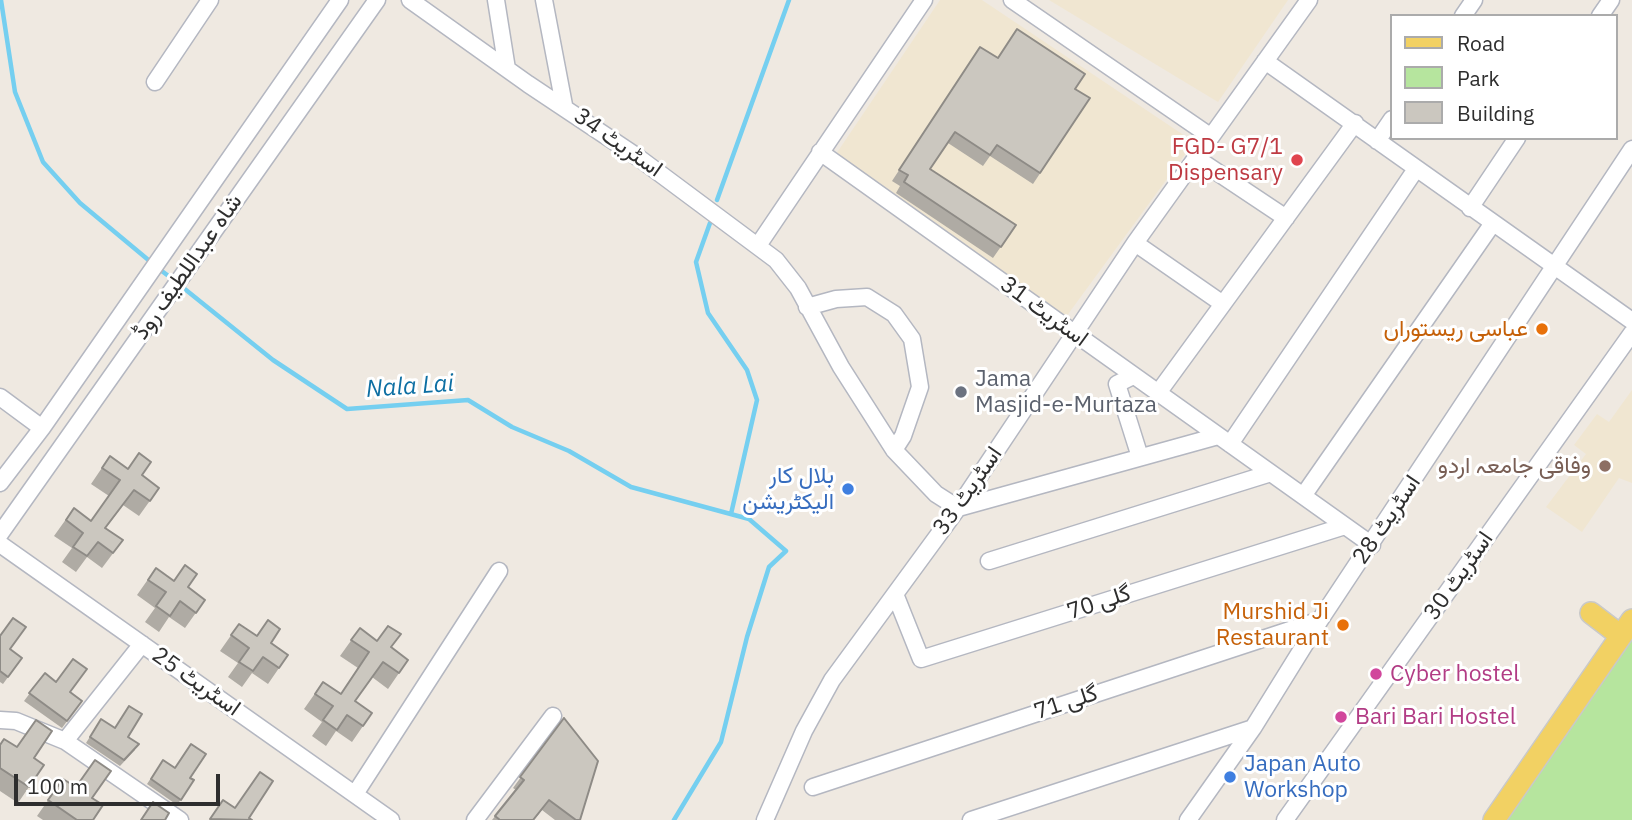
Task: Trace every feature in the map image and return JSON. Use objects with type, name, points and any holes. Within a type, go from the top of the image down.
[{"type":"main road","points":[[1494,820],[1627,628],[1591,613]]},
{"type":"street","points":[[155,82],[210,0]]},
{"type":"street","name":"شاہ عبداللطیف روڈ","points":[[0,483],[42,428],[341,0]]},
{"type":"street","name":"شاہ عبداللطیف روڈ","points":[[0,534],[377,0]]},
{"type":"street","name":"اسٹریٹ 34","points":[[410,0],[507,69],[564,105],[759,244],[799,288],[807,307],[871,417],[894,450],[936,494],[958,508]]},
{"type":"street","points":[[496,0],[507,69]]},
{"type":"street","points":[[544,0],[564,105]]},
{"type":"street","points":[[759,244],[924,0]]},
{"type":"street","points":[[1012,0],[1210,136]]},
{"type":"street","name":"اسٹریٹ 33","points":[[765,820],[804,731],[832,680],[958,508],[1135,243],[1309,0]]},
{"type":"street","points":[[1265,61],[1632,321]]},
{"type":"street","points":[[1377,141],[1390,122]]},
{"type":"street","points":[[1158,393],[1355,123]]},
{"type":"street","points":[[1470,208],[1516,140]]},
{"type":"street","name":"اسٹریٹ 28","points":[[1188,820],[1253,728],[1320,620],[1632,149]]},
{"type":"street","name":"اسٹریٹ 31","points":[[820,152],[1372,545]]},
{"type":"street","points":[[1196,158],[1286,218]]},
{"type":"street","points":[[958,508],[1140,457],[1224,440],[1416,169]]},
{"type":"street","points":[[1303,496],[1493,223]]},
{"type":"street","points":[[1135,243],[1223,304]]},
{"type":"street","points":[[807,307],[836,299],[867,297],[894,314],[912,339],[920,387],[903,436],[894,450]]},
{"type":"street","name":"اسٹریٹ 30","points":[[1285,820],[1632,333]]},
{"type":"street","points":[[1133,376],[1117,384],[1140,457]]},
{"type":"street","points":[[0,397],[42,428]]},
{"type":"street","points":[[989,561],[1271,473]]},
{"type":"street","name":"گلی 70","points":[[895,594],[921,659],[1345,526]]},
{"type":"street","name":"اسٹریٹ 25","points":[[0,544],[391,820]]},
{"type":"street","points":[[355,794],[499,571]]},
{"type":"street","name":"گلی 71","points":[[813,787],[1320,620]]},
{"type":"street","points":[[65,741],[142,644]]},
{"type":"street","points":[[475,820],[553,716]]},
{"type":"street","points":[[0,720],[16,721],[65,741],[180,820]]},
{"type":"street","points":[[971,820],[1253,728]]},
{"type":"shaded area","points":[[940,0],[982,0],[1194,142],[1066,317],[832,160]]},
{"type":"shaded area","points":[[1049,0],[1288,0],[1218,102]]},
{"type":"shaded area","name":"وفاقی جامعہ اردو","points":[[1632,390],[1632,483],[1619,478],[1582,532],[1546,507],[1586,454],[1574,445],[1597,414],[1609,422]]},
{"type":"green space","points":[[1632,632],[1632,820],[1499,820]]},
{"type":"building","points":[[1017,29],[1085,74],[1075,89],[1090,98],[1040,173],[997,145],[990,155],[955,132],[930,169],[1016,225],[1001,247],[904,182],[908,175],[899,170],[980,47],[998,58]]},
{"type":"building","points":[[139,453],[151,462],[142,475],[159,488],[150,501],[134,490],[105,528],[123,540],[113,553],[98,542],[87,556],[73,547],[83,533],[66,520],[74,508],[91,521],[120,480],[102,468],[110,456],[128,469]]},
{"type":"building","points":[[185,565],[197,574],[188,587],[205,600],[196,613],[180,601],[170,616],[156,606],[166,592],[148,580],[156,568],[174,581]]},
{"type":"building","points":[[13,618],[26,627],[10,649],[22,658],[8,677],[0,671],[0,636]]},
{"type":"building","points":[[268,620],[280,629],[271,643],[288,655],[279,668],[263,657],[253,671],[239,662],[249,648],[231,635],[239,624],[257,636]]},
{"type":"building","points":[[388,626],[401,634],[391,647],[408,660],[399,673],[383,662],[355,701],[372,713],[363,726],[347,715],[337,730],[323,720],[333,706],[315,694],[323,682],[341,694],[369,652],[351,640],[360,628],[377,641]]},
{"type":"building","points":[[73,659],[87,669],[70,692],[82,701],[67,721],[29,693],[45,673],[56,682]]},
{"type":"building","points":[[129,706],[142,714],[128,737],[139,744],[124,760],[90,737],[101,719],[115,728]]},
{"type":"building","points":[[564,718],[598,761],[580,820],[576,820],[549,800],[533,820],[500,820],[495,816],[524,780],[520,777]]},
{"type":"building","points":[[36,720],[52,731],[34,758],[44,765],[29,787],[0,768],[0,745],[4,739],[17,747]]},
{"type":"building","points":[[191,744],[206,754],[190,778],[194,780],[181,800],[151,779],[163,760],[175,768]]},
{"type":"building","points":[[95,760],[111,771],[92,798],[103,805],[93,820],[77,820],[48,800],[63,779],[76,787]]},
{"type":"building","points":[[260,772],[273,781],[249,818],[252,820],[210,819],[223,800],[235,808]]},
{"type":"building","points":[[153,802],[169,813],[165,820],[141,820]]},
{"type":"waterway","name":"Nala Lai","points":[[1,0],[15,92],[43,162],[80,203],[152,263]]},
{"type":"waterway","points":[[717,200],[789,0]]},
{"type":"waterway","points":[[710,223],[696,262],[708,313],[747,370],[757,400],[731,514]]},
{"type":"waterway","name":"Nala Lai","points":[[159,269],[174,280]]},
{"type":"waterway","name":"Nala Lai","points":[[181,286],[273,360],[347,409],[468,400],[512,427],[569,451],[631,487],[749,519],[786,551],[769,567],[747,637],[721,742],[674,820]]},
{"type":"place","name":"FGD- G7/1 Dispensary","points":[[1297,160]]},
{"type":"place","name":"عباسی ریستوراں","points":[[1542,329]]},
{"type":"place","name":"Jama Masjid-e-Murtaza","points":[[961,392]]},
{"type":"place","name":"وفاقی جامعہ اردو","points":[[1605,466]]},
{"type":"place","name":"بلال کار الیکٹریشن","points":[[848,489]]},
{"type":"place","name":"Murshid Ji Restaurant","points":[[1343,625]]},
{"type":"place","name":"Cyber hostel","points":[[1376,674]]},
{"type":"place","name":"Bari Bari Hostel","points":[[1341,717]]},
{"type":"place","name":"Japan Auto Workshop","points":[[1230,777]]}]
